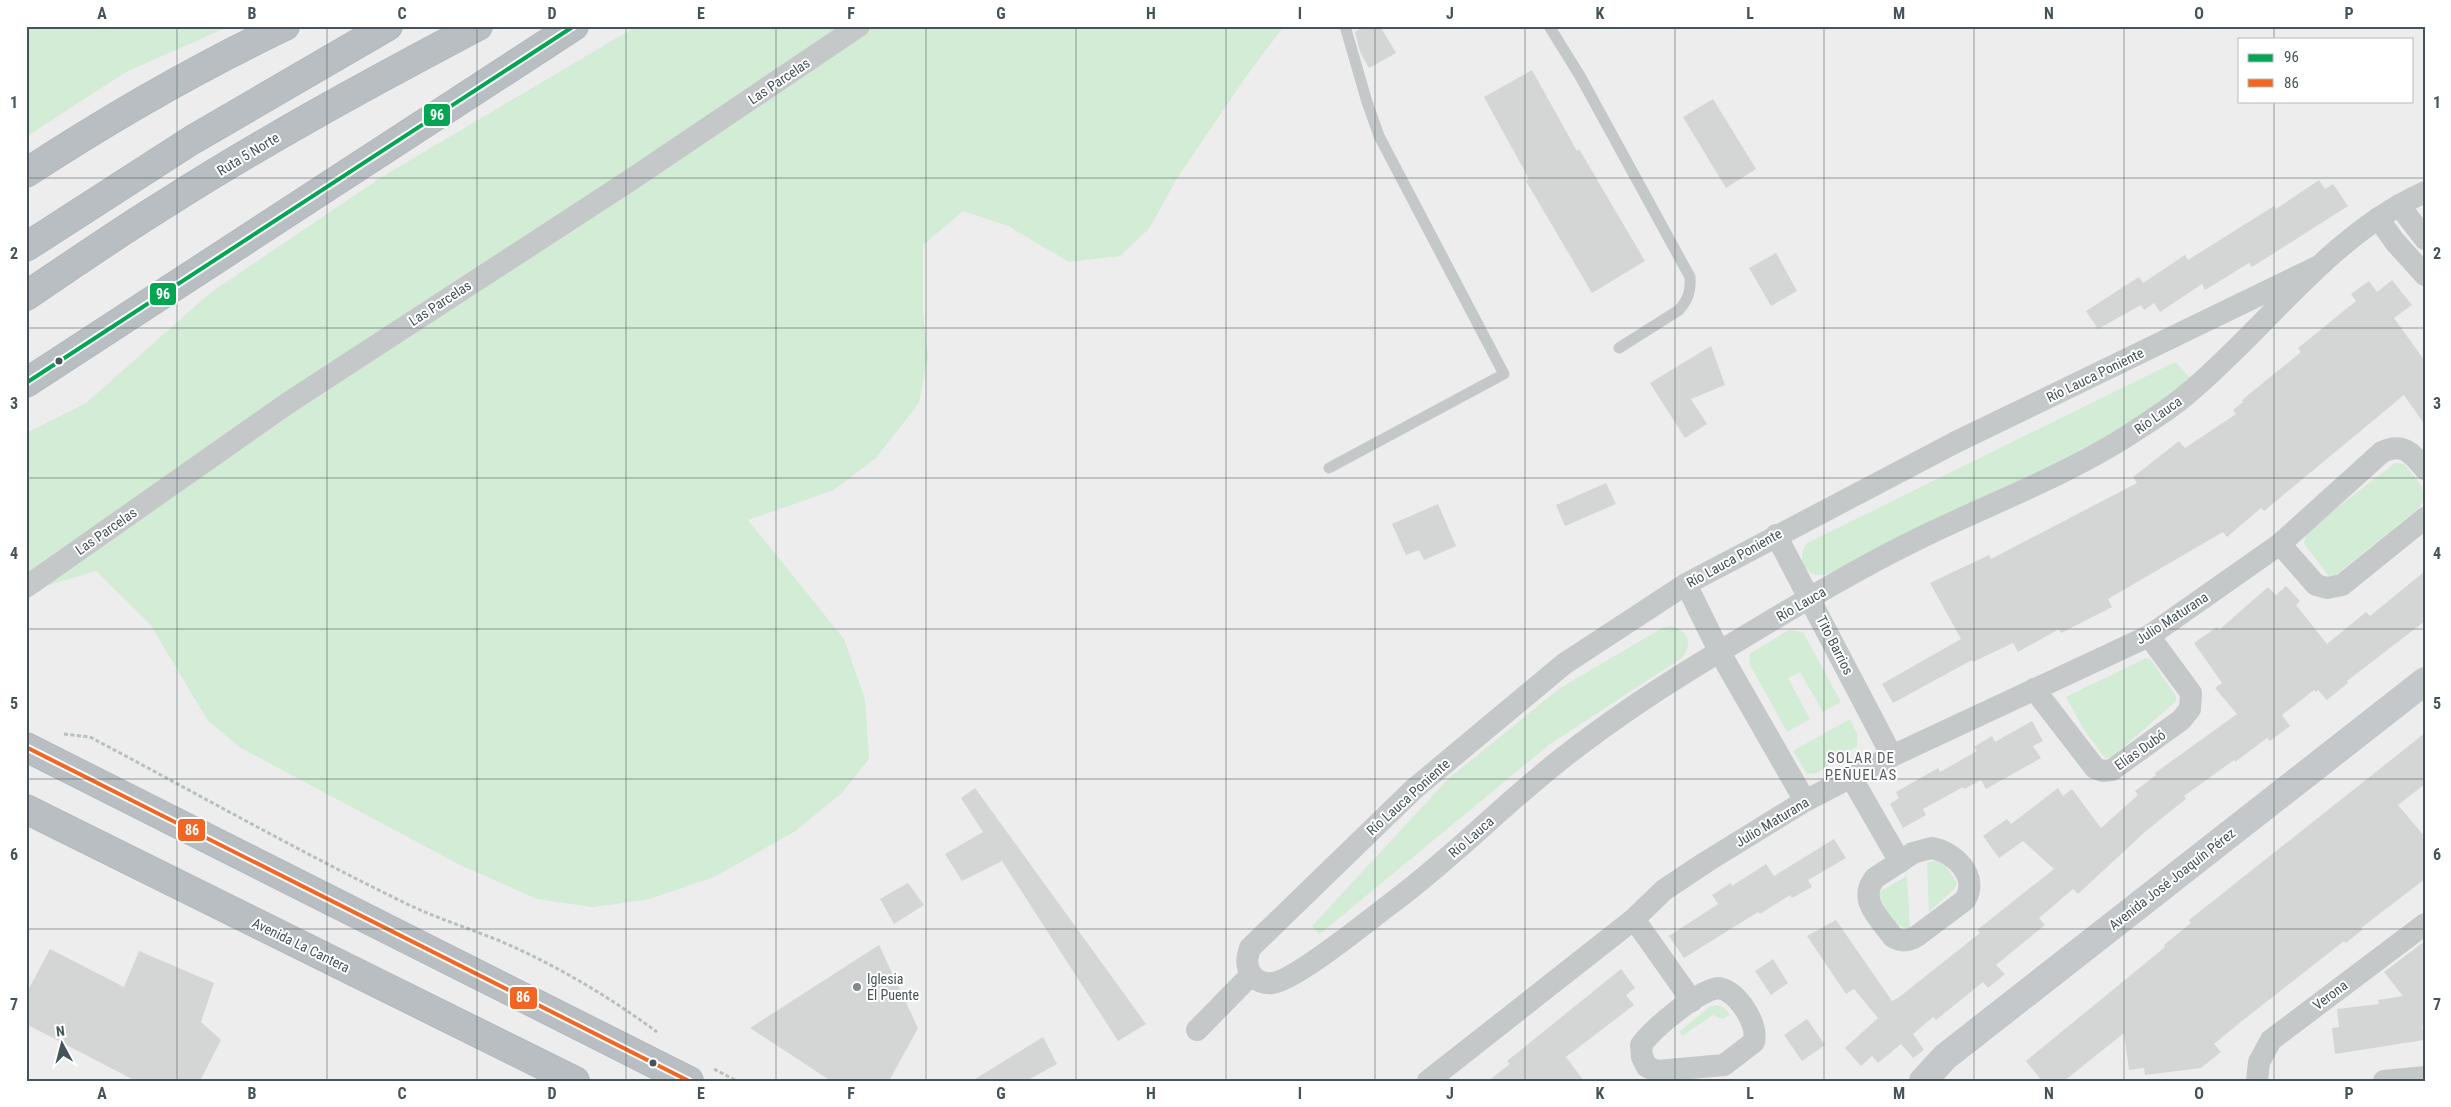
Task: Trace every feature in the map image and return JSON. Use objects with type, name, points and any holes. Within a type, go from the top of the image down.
[{"type":"highway","points":[[26,173],[147,98],[286,26]]},
{"type":"highway","points":[[26,247],[200,136],[388,26]]},
{"type":"highway","name":"Ruta 5 Norte","points":[[26,296],[165,204],[250,152],[350,94],[478,26]]},
{"type":"highway","points":[[26,383],[574,26]]},
{"type":"highway","points":[[26,747],[701,1075]]},
{"type":"highway","name":"Avenida La Cantera","points":[[26,809],[575,1081]]},
{"type":"main road","name":"Avenida José Joaquín Pérez","points":[[1922,1081],[1945,1057],[2425,681]]},
{"type":"street","name":"Las Parcelas","points":[[26,586],[304,392],[629,181],[859,26]]},
{"type":"street","name":"Río Lauca","points":[[1251,975],[1259,981],[1269,984],[1282,980],[1320,957],[1420,882],[1560,760],[1629,710],[1719,651],[1810,598],[1921,538],[2089,461],[2142,427],[2192,390],[2318,267],[2378,218],[2425,192]]},
{"type":"street","points":[[2400,205],[2425,239]]},
{"type":"street","points":[[2378,218],[2395,242],[2425,275]]},
{"type":"street","name":"Río Lauca Poniente","points":[[1251,975],[1246,960],[1250,948],[1414,789],[1564,664],[1686,584],[1776,535],[1956,442],[2318,267]]},
{"type":"street","name":"Julio Maturana","points":[[1428,1081],[1634,919],[1664,890],[1699,866],[1805,802],[1851,777],[2148,636],[2280,544],[2382,452],[2389,449],[2404,448],[2411,452],[2425,469]]},
{"type":"street","points":[[2280,544],[2316,585],[2335,588],[2342,585],[2425,518]]},
{"type":"street","name":"Tito Barrios","points":[[1776,535],[1892,756]]},
{"type":"street","points":[[1686,584],[1719,651],[1805,802]]},
{"type":"street","name":"Elías Dubó","points":[[2034,689],[2095,768],[2103,771],[2112,770],[2181,720],[2190,709],[2191,693],[2148,636]]},
{"type":"street","points":[[1851,777],[1900,862]]},
{"type":"street","points":[[1922,849],[1940,849],[1956,859],[1969,877],[1970,889],[1965,900],[1917,936],[1904,941],[1893,937],[1867,899],[1870,884],[1875,878],[1900,862],[1922,849]]},
{"type":"street","points":[[1634,919],[1692,1002]]},
{"type":"street","name":"Verona","points":[[2257,1081],[2259,1062],[2271,1040],[2425,924]]},
{"type":"street","points":[[1197,1030],[1251,975]]},
{"type":"street","points":[[1712,989],[1726,990],[1731,993],[1752,1022],[1755,1032],[1754,1042],[1724,1065],[1658,1072],[1647,1066],[1642,1057],[1641,1045],[1649,1035],[1692,1002],[1705,991],[1712,989]]},
{"type":"street","points":[[2384,1081],[2425,1077]]},
{"type":"lane","points":[[1329,468],[1504,374],[1380,136],[1367,102],[1345,26]]},
{"type":"lane","points":[[1549,26],[1580,76],[1690,277],[1690,292],[1686,302],[1679,310],[1619,348]]},
{"type":"path","points":[[62,734],[90,737],[373,887],[452,924],[500,941],[546,962],[590,987],[659,1034]]},
{"type":"path","points":[[701,1075],[737,1081]]},
{"type":"green space","points":[[26,26],[230,26],[126,72],[26,137]]},
{"type":"green space","points":[[637,26],[1284,26],[1245,78],[1176,180],[1149,229],[1120,256],[1069,262],[1008,226],[963,211],[923,245],[923,311],[928,356],[919,403],[876,458],[834,490],[748,520],[844,639],[865,699],[869,759],[842,793],[794,832],[714,877],[646,900],[592,907],[537,899],[460,865],[241,748],[208,721],[150,624],[96,571],[26,592],[26,433],[86,403],[210,293],[380,178]]},
{"type":"green space","points":[[2175,362],[2192,380],[2146,415],[2045,474],[1935,519],[1830,574],[1815,575],[1804,565],[1802,552],[1807,543]]},
{"type":"green space","points":[[2395,463],[2404,464],[2417,480],[2423,490],[2423,502],[2419,508],[2336,575],[2329,576],[2304,544],[2306,532]]},
{"type":"green space","points":[[1671,626],[1682,631],[1687,639],[1687,648],[1682,658],[1550,744],[1320,934],[1312,926],[1448,779],[1560,688],[1664,627]]},
{"type":"green space","points":[[1789,630],[1803,632],[1841,702],[1823,712],[1800,672],[1788,678],[1810,719],[1787,732],[1750,665],[1749,654]]},
{"type":"green space","points":[[2146,658],[2151,660],[2176,696],[2176,701],[2112,757],[2105,758],[2083,728],[2066,697]]},
{"type":"green space","points":[[1850,719],[1857,734],[1857,746],[1817,773],[1807,774],[1793,751]]},
{"type":"green space","points":[[1937,860],[1943,861],[1957,883],[1954,889],[1929,912],[1927,863]]},
{"type":"green space","points":[[1907,876],[1910,928],[1899,925],[1890,918],[1878,896],[1881,891]]},
{"type":"green space","points":[[1716,1005],[1723,1007],[1730,1015],[1722,1019],[1713,1015],[1682,1036],[1680,1031],[1709,1007]]},
{"type":"building","points":[[1365,26],[1380,26],[1396,53],[1369,68],[1360,52],[1355,32]]},
{"type":"building","points":[[1532,70],[1577,151],[1579,149],[1645,261],[1592,293],[1526,181],[1529,179],[1484,97]]},
{"type":"building","points":[[1713,99],[1756,169],[1726,188],[1683,117]]},
{"type":"building","points":[[2319,180],[2325,189],[2333,184],[2348,206],[2252,267],[2249,263],[2205,290],[2202,284],[2160,312],[2154,303],[2144,310],[2141,305],[2098,329],[2086,311],[2139,277],[2143,283],[2185,255],[2188,260],[2274,206],[2276,209]]},
{"type":"building","points":[[1776,253],[1797,291],[1771,306],[1749,268]]},
{"type":"building","points":[[2392,280],[2412,305],[2394,318],[2425,361],[2425,425],[2404,395],[2264,511],[2261,508],[2227,537],[2223,532],[2108,599],[2112,607],[2061,633],[2059,629],[2018,652],[2013,643],[1973,662],[1972,660],[1893,703],[1882,684],[1961,639],[1930,583],[1989,555],[1991,559],[2137,483],[2133,477],[2179,441],[2185,448],[2236,414],[2233,410],[2243,402],[2242,400],[2301,352],[2298,348],[2356,301],[2351,294],[2369,281],[2377,292]]},
{"type":"building","points":[[1711,346],[1725,385],[1691,399],[1707,424],[1685,438],[1650,383]]},
{"type":"building","points":[[1606,483],[1616,504],[1565,526],[1556,505]]},
{"type":"building","points":[[1438,504],[1456,546],[1424,560],[1419,550],[1406,555],[1392,524]]},
{"type":"building","points":[[2425,571],[2425,621],[2347,681],[2348,683],[2327,700],[2318,690],[2316,692],[2314,690],[2282,715],[2290,726],[2270,741],[2267,738],[2184,796],[2186,799],[2146,831],[2078,894],[2073,889],[2039,918],[2045,925],[1996,965],[2005,974],[1988,988],[1983,982],[1936,1020],[1933,1017],[1913,1034],[1924,1050],[1913,1058],[1901,1044],[1878,1063],[1872,1056],[1861,1066],[1845,1048],[1878,1018],[1854,989],[1846,994],[1807,936],[1836,920],[1892,1001],[1898,998],[1980,933],[1977,930],[2054,869],[2023,841],[1999,858],[1983,836],[2007,819],[2011,824],[2058,788],[2063,796],[2072,789],[2101,828],[2138,795],[2135,791],[2156,775],[2155,773],[2237,714],[2215,688],[2222,683],[2194,643],[2217,627],[2219,630],[2268,587],[2276,595],[2286,586],[2300,601],[2296,605],[2327,644],[2366,612],[2370,616]]},
{"type":"building","points":[[2032,721],[2043,741],[2033,746],[2041,758],[1986,789],[1981,780],[1964,789],[1963,787],[1923,809],[1926,815],[1903,828],[1890,804],[1899,798],[1896,792],[1938,768],[1940,772],[1977,751],[1974,747],[1992,736],[1995,742]]},
{"type":"building","points":[[2425,733],[2425,784],[2398,805],[2425,837],[2425,879],[2361,928],[2362,930],[2346,943],[2344,941],[2214,1044],[2221,1052],[2201,1068],[2145,1075],[2144,1068],[2129,1070],[2124,1033],[2064,1081],[2042,1081],[2026,1061],[2165,947],[2164,945],[2191,923],[2189,920]]},
{"type":"building","points":[[975,788],[1146,1024],[1118,1041],[1002,861],[962,881],[945,854],[983,832],[961,798]]},
{"type":"building","points":[[1834,839],[1846,858],[1808,880],[1812,887],[1792,898],[1790,895],[1760,914],[1758,912],[1684,958],[1669,936],[1718,904],[1712,895],[1731,883],[1732,886],[1766,864],[1774,876]]},
{"type":"building","points":[[908,883],[924,905],[894,924],[880,899]]},
{"type":"building","points":[[2425,941],[2425,1024],[2422,1025],[2424,1040],[2335,1054],[2332,1028],[2339,1027],[2337,1009],[2379,1004],[2378,1000],[2403,996],[2384,972]]},
{"type":"building","name":"Iglesia El Puente","points":[[879,945],[918,1028],[889,1081],[831,1081],[750,1028]]},
{"type":"building","points":[[50,949],[124,987],[139,951],[214,983],[201,1022],[221,1040],[200,1081],[136,1081],[26,1024],[26,994]]},
{"type":"building","points":[[1773,959],[1788,983],[1771,995],[1755,971]]},
{"type":"building","points":[[1621,969],[1635,988],[1626,995],[1634,1005],[1566,1057],[1584,1081],[1488,1081],[1510,1064],[1507,1061]]},
{"type":"building","points":[[1807,1019],[1825,1045],[1802,1061],[1784,1035]]},
{"type":"building","points":[[1043,1037],[1057,1064],[1026,1081],[972,1081]]},
{"type":"transit line","name":"96","points":[[26,383],[574,26]]},
{"type":"transit line","name":"86","points":[[26,747],[689,1081]]},
{"type":"place","name":"Iglesia El Puente","points":[[857,987]]},
{"type":"district","name":"SOLAR DE PEÑUELAS","points":[[1861,766]]}]
